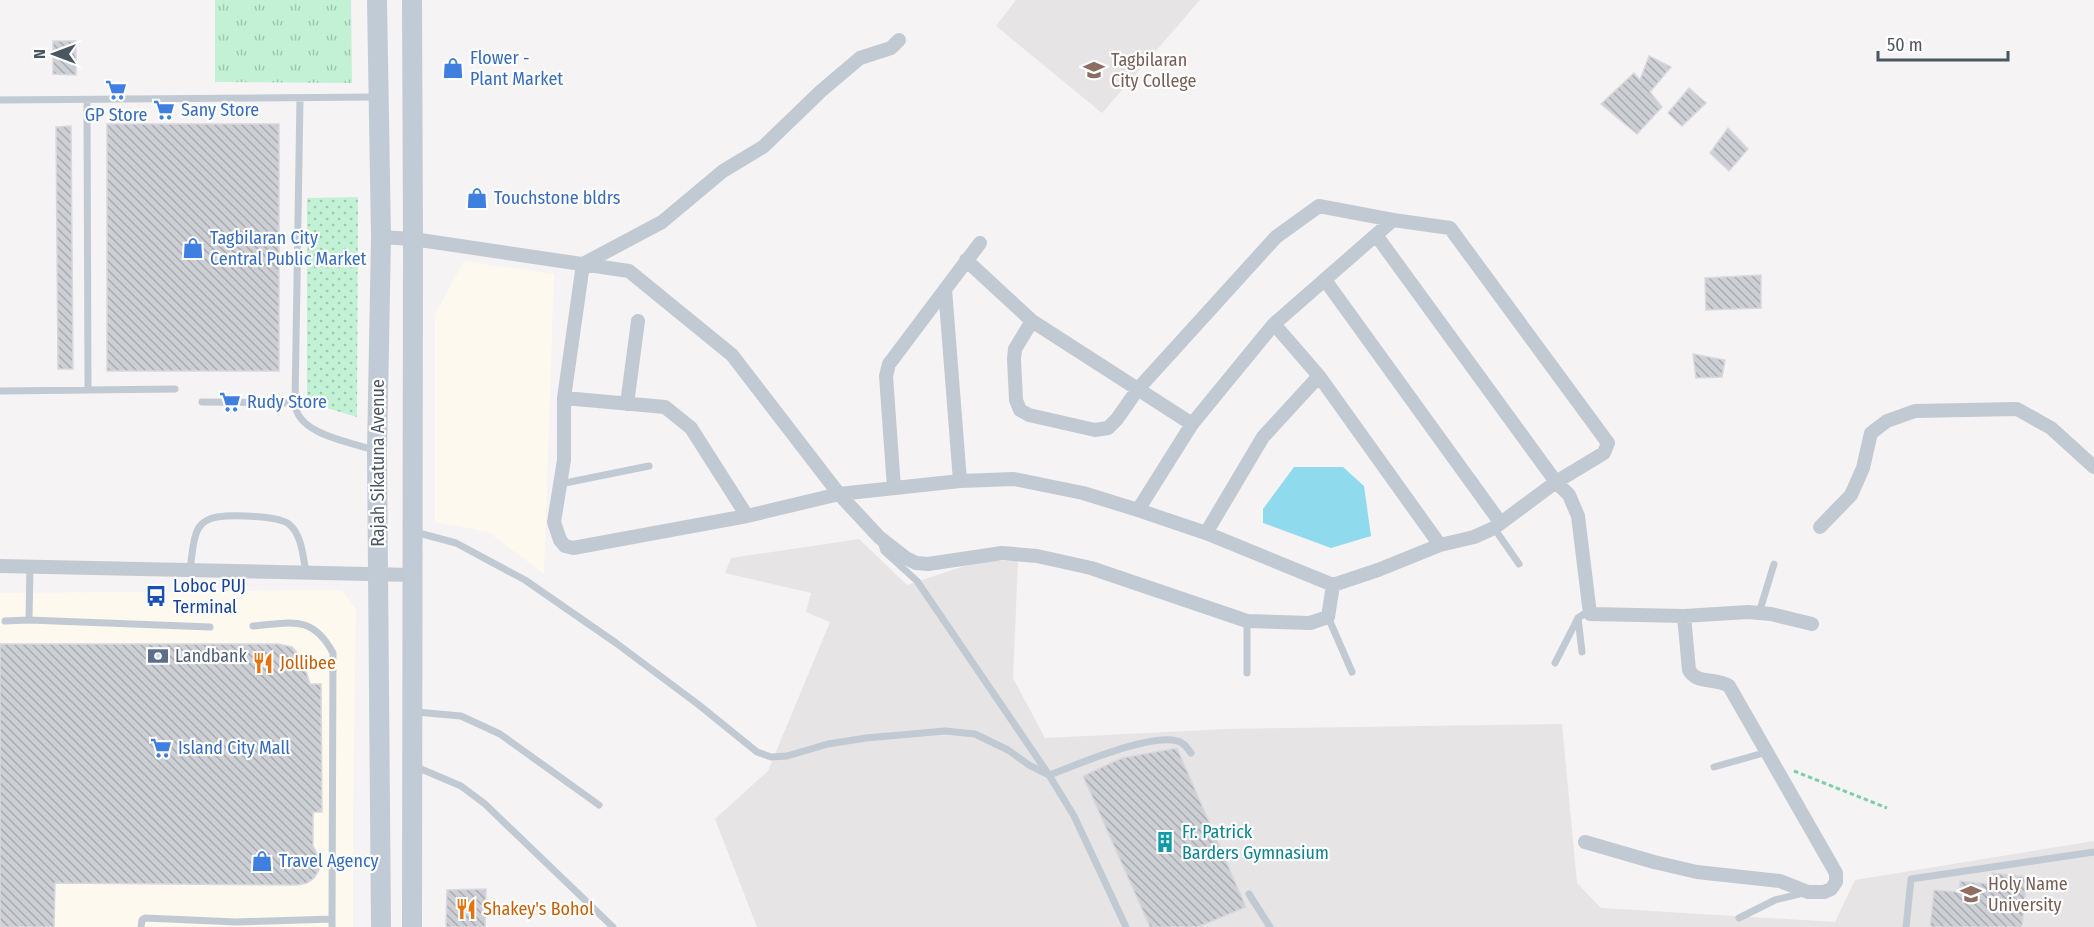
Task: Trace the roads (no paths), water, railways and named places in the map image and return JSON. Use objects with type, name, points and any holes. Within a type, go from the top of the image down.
[{"type":"main road","name":"Rajah Sikatuna Avenue","points":[[378,0],[381,237],[377,451],[381,927]]},
{"type":"main road","points":[[412,0],[412,927]]},
{"type":"main road","points":[[379,530],[412,531]]},
{"type":"street","points":[[583,264],[662,222],[723,171],[763,147],[821,91],[860,58],[891,48],[899,40]]},
{"type":"street","points":[[583,264],[564,398],[564,460],[554,522],[560,540],[565,546],[573,548],[747,516],[839,494],[960,481],[1014,479],[1083,493],[1138,510],[1206,533],[1333,585],[1440,545],[1474,537],[1497,525],[1556,482],[1604,453],[1608,443],[1450,228],[1319,206],[1276,237],[1138,388],[1108,428],[1095,430],[1029,415],[1020,410],[1016,400],[1015,349],[1032,321]]},
{"type":"street","points":[[1138,510],[1192,424],[1274,324],[1394,220]]},
{"type":"street","points":[[1376,235],[1556,482],[1569,495],[1578,516],[1584,616],[1684,616],[1748,612],[1771,614],[1812,624]]},
{"type":"street","points":[[381,237],[413,239],[629,271],[732,355],[839,494],[879,537],[916,563],[928,564],[1002,553],[1037,556],[1091,568],[1247,621],[1310,623],[1328,617],[1333,585]]},
{"type":"street","points":[[894,488],[886,376],[889,364],[980,243]]},
{"type":"street","points":[[966,260],[1032,321],[1192,424]]},
{"type":"street","points":[[1325,280],[1497,525]]},
{"type":"street","points":[[945,289],[960,481]]},
{"type":"street","points":[[627,404],[638,321]]},
{"type":"street","points":[[1274,324],[1319,376],[1440,545]]},
{"type":"street","points":[[1206,533],[1263,437],[1319,376]]},
{"type":"street","points":[[564,398],[665,407],[691,428],[747,516]]},
{"type":"street","points":[[1820,527],[1851,495],[1863,468],[1871,433],[1887,421],[1915,411],[2017,409],[2051,428],[2094,467]]},
{"type":"street","points":[[0,566],[412,575]]},
{"type":"street","points":[[1585,842],[1686,870],[1780,881],[1808,892],[1824,892],[1831,889],[1836,882],[1836,873],[1729,686],[1718,681],[1692,676],[1689,670],[1684,616]]},
{"type":"lane","points":[[300,98],[296,411],[301,420],[314,430],[377,451]]},
{"type":"lane","points":[[0,100],[379,98]]},
{"type":"lane","points":[[87,100],[88,390]]},
{"type":"lane","points":[[0,390],[175,388]]},
{"type":"lane","points":[[202,402],[295,403]]},
{"type":"lane","points":[[560,484],[649,466]]},
{"type":"lane","points":[[190,570],[197,530],[203,522],[216,517],[240,517],[273,518],[288,523],[298,535],[306,572]]},
{"type":"lane","points":[[1497,525],[1519,564]]},
{"type":"lane","points":[[412,531],[456,543],[525,580],[626,650],[757,752],[771,757],[788,756],[828,744],[866,738],[945,731],[975,734],[1008,750],[1029,765],[1049,775],[1138,744],[1167,739],[1183,743],[1191,753]]},
{"type":"lane","points":[[879,537],[884,551],[917,581],[1049,775],[1074,816],[1126,927]]},
{"type":"lane","points":[[1759,613],[1774,564]]},
{"type":"lane","points":[[29,620],[30,566]]},
{"type":"lane","points":[[1582,652],[1584,616]]},
{"type":"lane","points":[[1555,663],[1584,616]]},
{"type":"lane","points":[[1328,617],[1352,672]]},
{"type":"lane","points":[[4,621],[210,627]]},
{"type":"lane","points":[[1247,621],[1247,673]]},
{"type":"lane","points":[[141,927],[142,920],[145,918],[332,923],[333,653],[325,637],[312,626],[299,623],[253,626]]},
{"type":"lane","points":[[412,711],[461,716],[500,734],[599,805]]},
{"type":"lane","points":[[1714,767],[1770,757]]},
{"type":"lane","points":[[412,765],[461,786],[485,804],[613,927]]},
{"type":"lane","points":[[1906,927],[1911,879],[2094,852]]},
{"type":"lane","points":[[1739,918],[1775,900],[1808,892]]},
{"type":"lane","points":[[1249,894],[1270,927]]},
{"type":"water","points":[[1294,467],[1343,467],[1364,486],[1371,536],[1331,548],[1263,523],[1263,509]]},
{"type":"place","name":"Flower - Plant Market","points":[[453,68]]},
{"type":"place","name":"Tagbilaran City College","points":[[1094,70]]},
{"type":"place","name":"GP Store","points":[[116,90]]},
{"type":"place","name":"Sany Store","points":[[164,110]]},
{"type":"place","name":"Touchstone bldrs","points":[[477,198]]},
{"type":"place","name":"Tagbilaran City Central Public Market","points":[[193,248]]},
{"type":"place","name":"Rudy Store","points":[[230,402]]},
{"type":"place","name":"Loboc PUJ Terminal","points":[[156,596]]},
{"type":"place","name":"Landbank","points":[[158,656]]},
{"type":"place","name":"Jollibee","points":[[263,663]]},
{"type":"place","name":"Island City Mall","points":[[161,748]]},
{"type":"place","name":"Fr. Patrick Barders Gymnasium","points":[[1165,842]]},
{"type":"place","name":"Travel Agency","points":[[262,861]]},
{"type":"place","name":"Holy Name University","points":[[1971,894]]},
{"type":"place","name":"Shakey's Bohol","points":[[466,909]]}]
